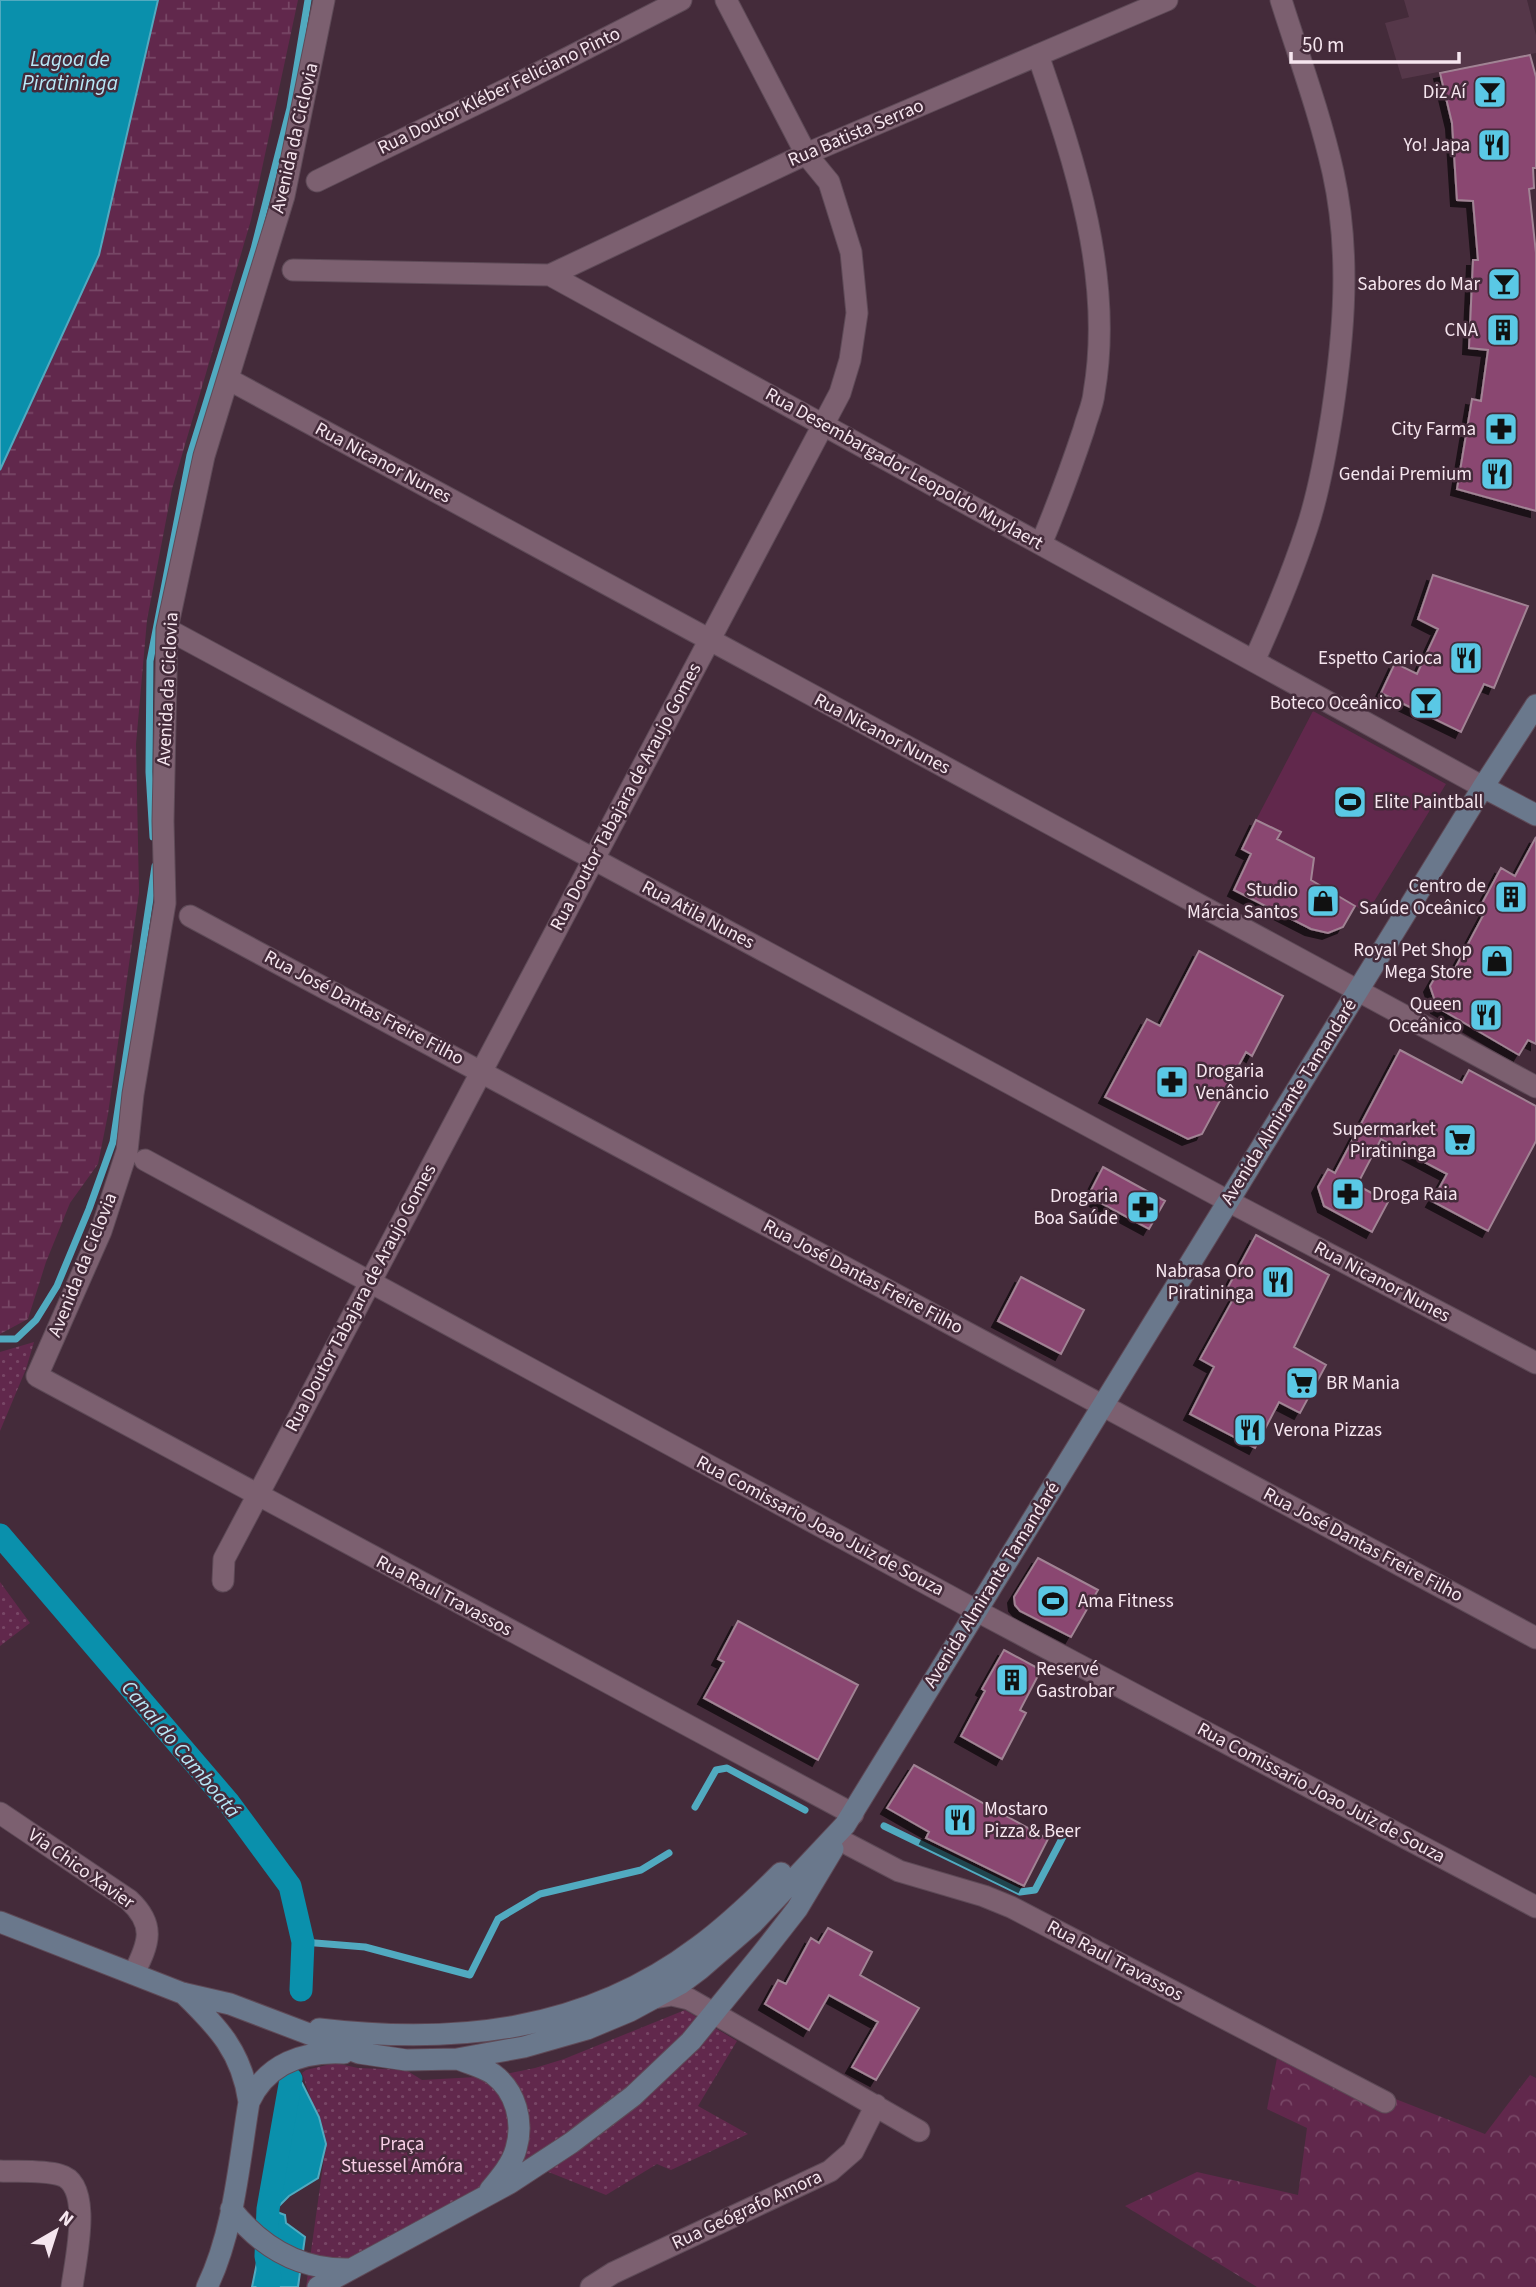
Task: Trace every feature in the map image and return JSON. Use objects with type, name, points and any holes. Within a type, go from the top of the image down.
[{"type":"street","name":"Avenida da Ciclovia","points":[[37,1376],[101,1231],[127,1151],[133,1094],[165,903],[163,808],[167,629],[204,456],[284,196],[324,0]]},
{"type":"street","name":"Rua Doutor Kléber Feliciano Pinto","points":[[317,181],[512,87],[681,0]]},
{"type":"street","name":"Rua Doutor Tabajara de Araujo Gomes","points":[[223,1581],[224,1559],[840,393],[850,360],[857,313],[851,252],[829,182],[806,154],[726,0]]},
{"type":"street","name":"Rua Batista Serrao","points":[[550,275],[806,154],[1167,0]]},
{"type":"street","points":[[1254,661],[1283,596],[1308,526],[1327,446],[1340,359],[1344,306],[1343,239],[1333,174],[1318,116],[1281,0]]},
{"type":"street","points":[[1038,55],[1064,129],[1087,224],[1097,270],[1100,334],[1094,395],[1071,469],[1041,544]]},
{"type":"street","name":"Rua Desembargador Leopoldo Muylaert","points":[[293,270],[550,275],[1483,786]]},
{"type":"street","name":"Rua Nicanor Nunes","points":[[228,379],[1536,1087]]},
{"type":"street","name":"Rua Atila Nunes","points":[[167,629],[1228,1201]]},
{"type":"street","name":"Avenida Almirante Tamandaré","points":[[0,1922],[182,1993],[230,2004],[359,2053],[406,2060],[457,2059],[555,2039],[630,2011],[680,1984],[727,1947],[845,1826],[1483,786],[1536,705]]},
{"type":"street","points":[[1483,786],[1536,814]]},
{"type":"street","name":"Rua José Dantas Freire Filho","points":[[190,916],[1536,1638]]},
{"type":"street","name":"Rua Comissario Joao Juiz de Souza","points":[[145,1160],[977,1611],[1536,1907]]},
{"type":"street","name":"Rua Nicanor Nunes","points":[[1228,1201],[1536,1363]]},
{"type":"street","name":"Rua Raul Travassos","points":[[37,1376],[257,1496],[845,1826],[900,1871],[984,1896],[1011,1907],[1384,2102]]},
{"type":"street","name":"Via Chico Xavier","points":[[0,1813],[130,1900],[139,1909],[146,1921],[148,1933],[147,1945],[134,1973]]},
{"type":"street","points":[[318,2287],[536,2167],[601,2122],[667,2066],[797,1909],[845,1826]]},
{"type":"street","points":[[289,2026],[398,2036],[444,2036],[508,2029],[561,2017],[615,1996],[662,1972],[726,1925],[790,1863],[845,1826]]},
{"type":"street","name":"Avenida Almirante Tamandaré","points":[[182,1993],[226,2039],[242,2068],[249,2102]]},
{"type":"street","points":[[654,1998],[672,1996],[689,1999],[919,2132]]},
{"type":"street","points":[[207,2287],[237,2218],[249,2102],[260,2082],[289,2060],[316,2053],[359,2053]]},
{"type":"street","points":[[457,2059],[492,2073],[507,2086],[516,2106],[519,2123],[516,2151],[500,2178],[484,2197]]},
{"type":"street","name":"Rua Geógrafo Amora","points":[[591,2287],[612,2273],[830,2171],[853,2151],[876,2105]]},
{"type":"street","points":[[0,2171],[62,2175],[71,2181],[78,2192],[81,2209],[72,2287]]},
{"type":"street","points":[[237,2218],[273,2249],[310,2265],[351,2269]]},
{"type":"shaded area","points":[[1404,0],[1527,0],[1536,35],[1536,53],[1402,79],[1385,23],[1409,17]]},
{"type":"green space","points":[[158,0],[298,0],[251,220],[172,489],[147,620],[136,744],[139,893],[108,1114],[98,1164],[70,1203],[46,1262],[28,1319],[0,1334],[0,470],[99,255]]},
{"type":"green space","name":"Elite Paintball","points":[[1313,711],[1446,784],[1367,913],[1311,880],[1277,839],[1280,831],[1256,820]]},
{"type":"green space","points":[[34,1342],[26,1369],[0,1431],[0,1352]]},
{"type":"green space","points":[[0,1582],[30,1623],[0,1646]]},
{"type":"green space","name":"Praça Stuessel Amóra","points":[[685,2010],[737,2041],[698,2106],[748,2134],[671,2170],[657,2164],[606,2195],[536,2167],[318,2287],[306,2287],[326,2144],[302,2073],[306,2070],[335,2063],[358,2068],[406,2070],[422,2080],[495,2076],[564,2059]]},
{"type":"green space","points":[[1278,2053],[1485,2134],[1530,2075],[1536,2078],[1536,2287],[1257,2287],[1125,2206],[1197,2172],[1298,2195],[1307,2128],[1267,2109]]},
{"type":"water","name":"Lagoa de Piratininga","points":[[0,0],[158,0],[99,255],[0,470]]},
{"type":"water","points":[[291,2079],[302,2083],[319,2117],[326,2144],[318,2178],[289,2196],[277,2208],[277,2212],[285,2215],[286,2223],[305,2237],[298,2287],[252,2287],[268,2209]]},
{"type":"building","points":[[1530,55],[1536,77],[1536,168],[1533,168],[1534,188],[1529,189],[1536,253],[1536,511],[1457,489],[1472,399],[1481,401],[1488,350],[1469,348],[1473,260],[1478,260],[1473,201],[1457,200],[1452,123],[1440,73]]},
{"type":"building","points":[[1433,575],[1528,606],[1494,688],[1484,684],[1461,732],[1381,693],[1395,663],[1417,674],[1438,629],[1418,619]]},
{"type":"building","points":[[1256,820],[1281,832],[1277,839],[1314,858],[1311,880],[1355,906],[1343,927],[1328,933],[1311,929],[1234,890],[1251,854],[1242,849]]},
{"type":"building","points":[[1536,837],[1536,1044],[1528,1040],[1519,1055],[1437,1007],[1430,986],[1441,967],[1452,974],[1486,910],[1480,907],[1501,868],[1515,876]]},
{"type":"building","points":[[1199,951],[1283,996],[1252,1056],[1246,1052],[1202,1134],[1188,1139],[1105,1097],[1147,1019],[1160,1026]]},
{"type":"building","name":"Supermarket Piratininga","points":[[1400,1050],[1462,1083],[1469,1070],[1536,1106],[1536,1141],[1488,1231],[1432,1201],[1447,1174],[1381,1139],[1357,1185],[1388,1202],[1372,1232],[1324,1206],[1318,1187],[1328,1169],[1335,1173]]},
{"type":"building","points":[[1103,1167],[1165,1201],[1149,1229],[1088,1196]]},
{"type":"building","points":[[1256,1235],[1329,1275],[1294,1347],[1326,1365],[1300,1413],[1279,1402],[1255,1448],[1190,1414],[1214,1367],[1200,1359],[1236,1294],[1227,1289]]},
{"type":"building","points":[[1021,1277],[1084,1310],[1061,1354],[998,1321]]},
{"type":"building","name":"Ama Fitness","points":[[1038,1558],[1098,1590],[1071,1637],[1020,1611],[1015,1605],[1014,1597]]},
{"type":"building","points":[[738,1621],[858,1685],[818,1760],[704,1698],[724,1662],[718,1659]]},
{"type":"building","points":[[1004,1650],[1041,1670],[1020,1710],[1026,1713],[1002,1759],[961,1736],[985,1691],[982,1689]]},
{"type":"building","name":"Mostaro Pizza & Beer","points":[[914,1765],[1048,1839],[1024,1886],[926,1838],[929,1832],[887,1808]]},
{"type":"building","points":[[828,1928],[872,1952],[860,1975],[919,2008],[876,2080],[852,2067],[878,2022],[829,1995],[809,2030],[765,2004],[778,1980],[786,1984],[811,1938],[819,1943]]},
{"type":"waterway","points":[[153,837],[149,772],[150,661],[190,455],[254,249],[290,108],[308,0]]},
{"type":"waterway","points":[[0,1339],[16,1339],[36,1320],[57,1286],[113,1142],[155,866]]},
{"type":"waterway","name":"Canal do Camboatá","points":[[0,1535],[229,1803],[290,1886],[303,1942],[301,1990]]},
{"type":"waterway","points":[[695,1807],[716,1770],[727,1768],[805,1810]]},
{"type":"waterway","points":[[884,1826],[1020,1892],[1035,1890],[1065,1833]]},
{"type":"waterway","points":[[303,1942],[365,1947],[470,1975],[498,1919],[540,1894],[641,1870],[669,1853]]},
{"type":"waterway","name":"Canal do Camboatá","points":[[268,2287],[268,2209],[291,2079]]},
{"type":"place","name":"Diz Aí","points":[[1490,92]]},
{"type":"place","name":"Yo! Japa","points":[[1494,145]]},
{"type":"place","name":"Sabores do Mar","points":[[1504,284]]},
{"type":"place","name":"CNA","points":[[1503,330]]},
{"type":"place","name":"City Farma","points":[[1501,429]]},
{"type":"place","name":"Gendai Premium","points":[[1497,474]]},
{"type":"place","name":"Espetto Carioca","points":[[1466,658]]},
{"type":"place","name":"Boteco Oceânico","points":[[1426,703]]},
{"type":"place","name":"Elite Paintball","points":[[1350,802]]},
{"type":"place","name":"Centro de Saúde Oceânico","points":[[1511,897]]},
{"type":"place","name":"Studio Márcia Santos","points":[[1323,901]]},
{"type":"place","name":"Royal Pet Shop Mega Store","points":[[1497,961]]},
{"type":"place","name":"Queen Oceânico","points":[[1486,1015]]},
{"type":"place","name":"Drogaria Venâncio","points":[[1172,1082]]},
{"type":"place","name":"Supermarket Piratininga","points":[[1460,1140]]},
{"type":"place","name":"Droga Raia","points":[[1348,1194]]},
{"type":"place","name":"Drogaria Boa Saúde","points":[[1143,1207]]},
{"type":"place","name":"Nabrasa Oro Piratininga","points":[[1278,1282]]},
{"type":"place","name":"BR Mania","points":[[1302,1383]]},
{"type":"place","name":"Verona Pizzas","points":[[1250,1430]]},
{"type":"place","name":"Ama Fitness","points":[[1053,1601]]},
{"type":"place","name":"Reservé Gastrobar","points":[[1012,1680]]},
{"type":"place","name":"Mostaro Pizza & Beer","points":[[960,1820]]}]
